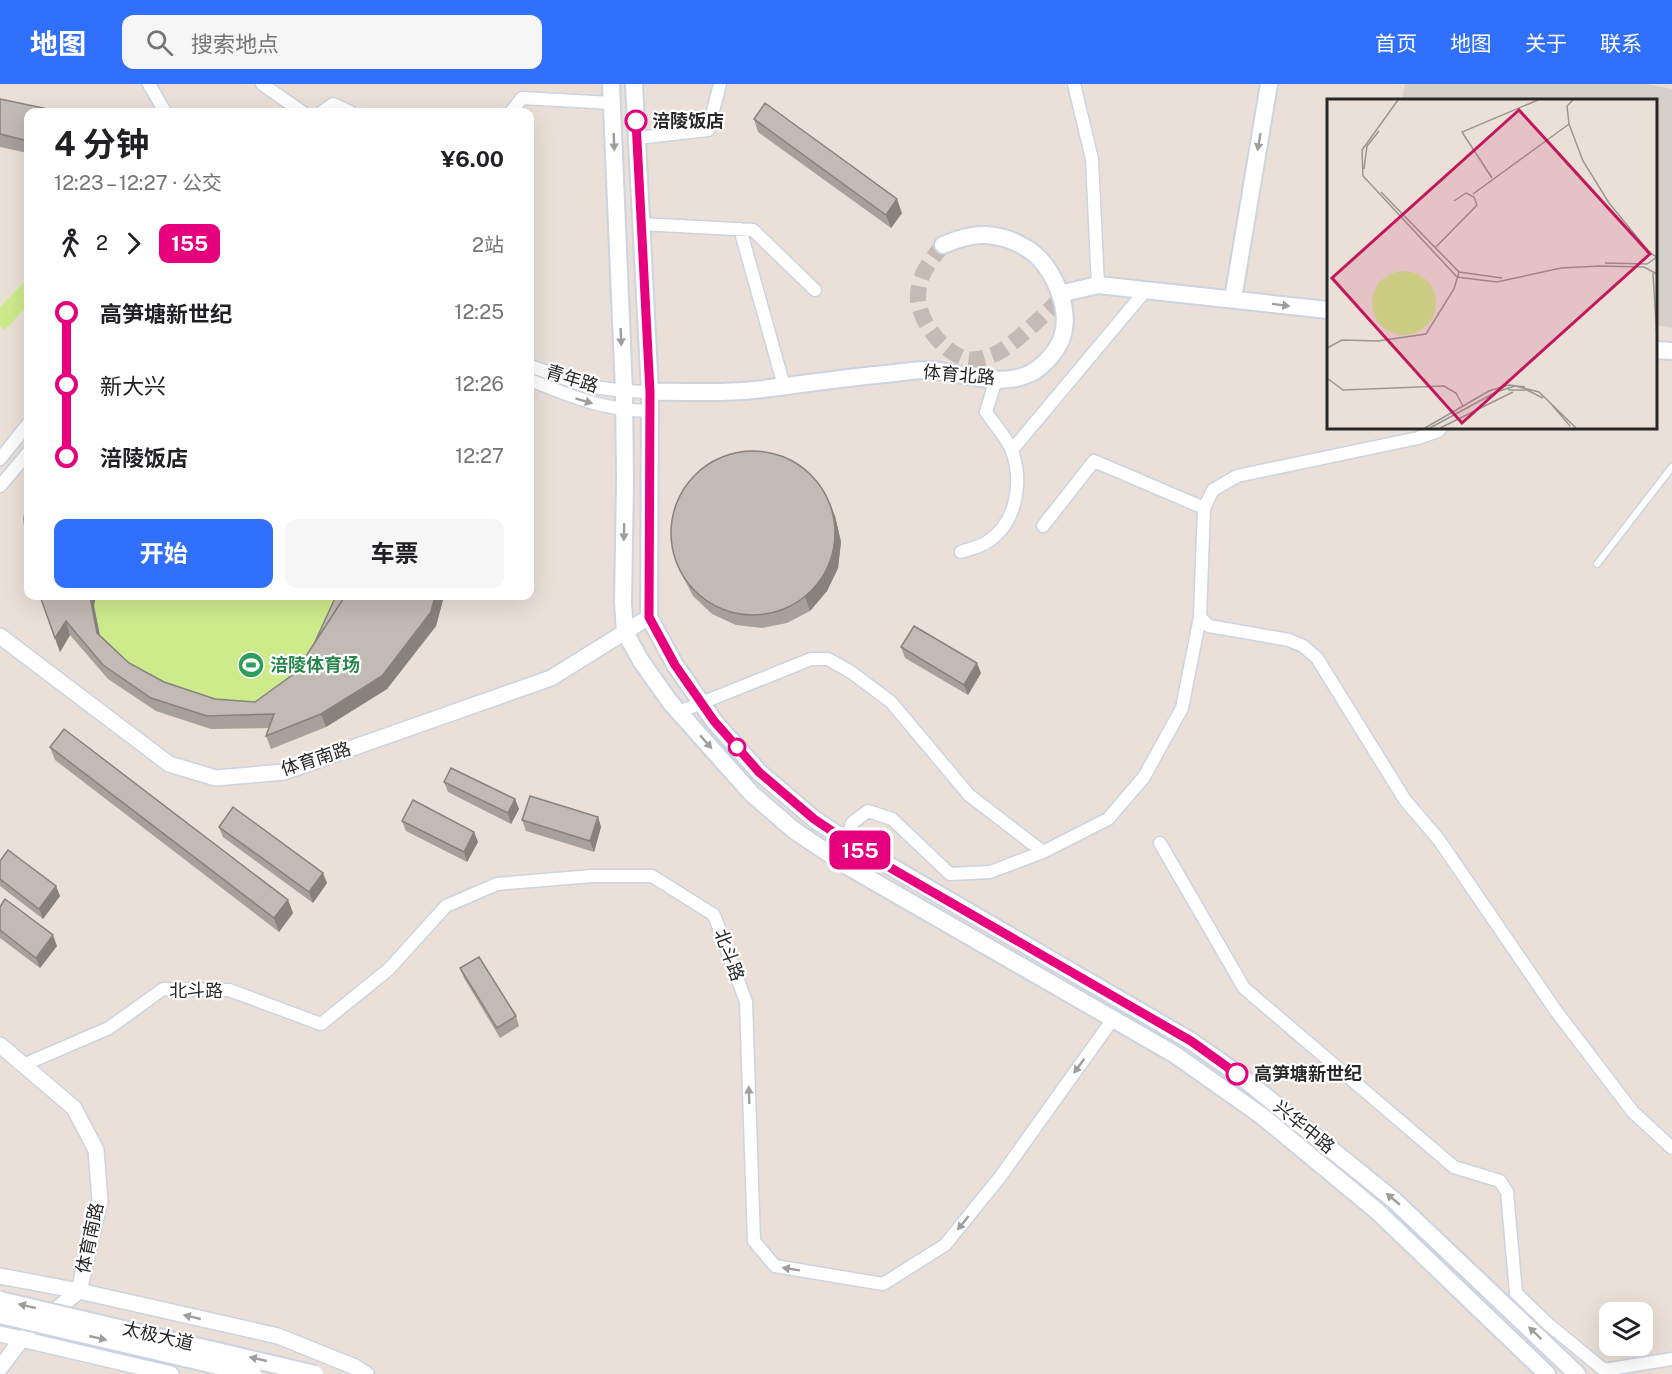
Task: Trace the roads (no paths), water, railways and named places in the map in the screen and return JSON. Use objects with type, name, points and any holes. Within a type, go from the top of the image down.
[{"type":"main road","points":[[611,84],[624,391],[623,603],[625,632],[641,661],[679,712],[752,794],[795,831],[836,858],[1174,1054],[1262,1116],[1377,1211],[1547,1374]]},
{"type":"main road","name":"兴华中路","points":[[634,84],[650,392],[649,617],[675,665],[714,721],[759,772],[814,819],[847,841],[1191,1041],[1238,1074],[1395,1201],[1577,1374]]},
{"type":"main road","points":[[1233,299],[1269,84]]},
{"type":"main road","name":"体育北路","points":[[650,392],[751,390],[929,370],[996,379],[1015,379],[1030,374],[1051,357],[1064,331],[1064,314],[1051,274],[1038,257],[1003,237],[985,235],[963,237],[943,245]]},
{"type":"main road","points":[[1068,292],[1098,285],[1327,310]]},
{"type":"main road","points":[[1657,350],[1672,351]]},
{"type":"main road","name":"太极大道","points":[[0,1300],[315,1374]]},
{"type":"main road","name":"太极大道","points":[[0,1315],[253,1374]]},
{"type":"street","points":[[149,84],[163,108]]},
{"type":"street","points":[[262,84],[296,108]]},
{"type":"street","points":[[637,138],[708,130],[720,84]]},
{"type":"street","points":[[1074,84],[1092,159],[1098,285]]},
{"type":"street","points":[[514,108],[522,98],[612,103]]},
{"type":"street","points":[[328,108],[333,104],[342,108]]},
{"type":"street","points":[[642,224],[753,230],[815,290]]},
{"type":"street","points":[[740,229],[784,386]]},
{"type":"street","points":[[1012,450],[1146,290]]},
{"type":"street","name":"青年路","points":[[534,367],[586,386],[650,392]]},
{"type":"street","points":[[961,552],[987,542],[1004,525],[1015,505],[1018,486],[1012,450],[986,412],[996,379]]},
{"type":"street","points":[[534,382],[585,402],[624,410],[650,411]]},
{"type":"street","points":[[0,459],[24,429]]},
{"type":"street","points":[[836,858],[847,841],[852,824],[868,811],[892,819],[950,874],[990,872],[1043,852],[1108,819],[1144,777],[1182,708],[1200,617],[1204,508],[1213,490],[1237,476],[1419,438],[1439,429]]},
{"type":"street","points":[[0,486],[24,458]]},
{"type":"street","points":[[1043,526],[1094,461],[1204,508]]},
{"type":"street","name":"体育南路","points":[[0,636],[169,764],[216,778],[284,772],[551,678],[649,617]]},
{"type":"street","points":[[1200,617],[1209,626],[1288,640],[1302,646],[1317,658],[1404,800],[1439,840],[1556,1011],[1633,1112],[1672,1148]]},
{"type":"street","points":[[679,712],[811,658],[828,659],[891,702],[969,795],[1043,852]]},
{"type":"street","points":[[1160,843],[1244,988],[1454,1167],[1500,1181],[1508,1192],[1516,1293],[1548,1324],[1604,1370],[1672,1359]]},
{"type":"street","name":"北斗路","points":[[24,1065],[109,1028],[164,989],[230,990],[321,1024],[389,969],[446,906],[497,884],[592,876],[652,876],[714,915],[746,1002],[754,1241],[775,1266],[883,1284],[945,1245],[1000,1178],[1113,1019]]},
{"type":"street","name":"体育南路","points":[[0,1045],[74,1108],[96,1150],[100,1201],[79,1291]]},
{"type":"street","points":[[0,1276],[79,1291],[278,1336],[355,1367],[366,1374]]},
{"type":"street","points":[[0,1368],[21,1339],[79,1291]]},
{"type":"street","points":[[0,1334],[171,1374]]},
{"type":"lane","points":[[1597,564],[1672,467]]},
{"type":"tunnel","points":[[943,245],[923,274],[918,303],[932,332],[946,348],[963,358],[980,359],[1009,346],[1068,292]]},
{"type":"place","name":"涪陵饭店","points":[[636,121]]},
{"type":"place","name":"涪陵体育场","points":[[251,665]]},
{"type":"place","name":"高笋塘新世纪","points":[[1237,1074]]}]
